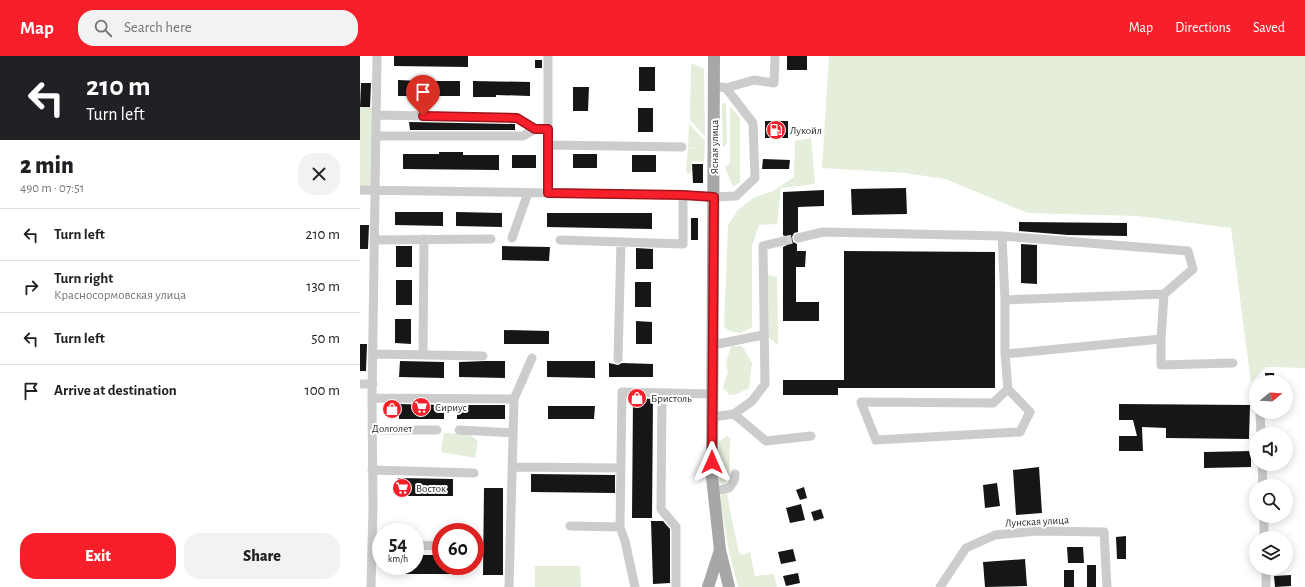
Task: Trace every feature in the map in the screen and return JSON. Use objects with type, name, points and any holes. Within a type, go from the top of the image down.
[{"type":"main road","name":"Ясная улица","points":[[715,57],[720,87],[714,197],[712,394],[713,491],[720,550],[729,587]]},
{"type":"main road","points":[[708,587],[720,550]]},
{"type":"street","points":[[376,523],[372,470],[372,398],[377,56]]},
{"type":"street","points":[[548,56],[548,193]]},
{"type":"street","points":[[720,87],[754,80],[774,83],[775,56]]},
{"type":"street","points":[[360,190],[683,195],[714,197],[736,196],[755,178],[753,123],[720,87]]},
{"type":"street","points":[[376,115],[517,118],[535,129]]},
{"type":"street","points":[[376,136],[523,136],[535,129],[548,129]]},
{"type":"street","points":[[548,145],[682,147]]},
{"type":"street","points":[[512,238],[528,193]]},
{"type":"street","points":[[560,240],[683,244],[683,195]]},
{"type":"street","points":[[798,238],[824,232],[1002,236],[1188,251],[1193,269],[1164,294],[1006,300]]},
{"type":"street","points":[[1002,236],[1006,300],[1005,354],[1008,389],[1030,412],[1020,432],[876,440],[861,402],[993,403],[1008,389]]},
{"type":"street","points":[[375,240],[491,239]]},
{"type":"street","points":[[423,355],[424,240]]},
{"type":"street","points":[[712,417],[734,414],[752,401],[765,384],[762,246],[783,241]]},
{"type":"street","points":[[618,359],[621,242]]},
{"type":"street","points":[[1164,294],[1161,364],[1233,363]]},
{"type":"street","points":[[713,345],[763,334]]},
{"type":"street","points":[[1005,354],[1161,339]]},
{"type":"street","points":[[373,354],[483,356]]},
{"type":"street","points":[[509,587],[514,399],[532,358]]},
{"type":"street","points":[[360,384],[373,384]]},
{"type":"street","points":[[635,587],[626,541],[620,527],[622,392],[712,394]]},
{"type":"street","points":[[662,393],[661,509],[676,527],[676,587]]},
{"type":"street","points":[[372,398],[514,399]]},
{"type":"street","points":[[734,414],[766,441],[810,436]]},
{"type":"street","points":[[372,430],[437,430]]},
{"type":"street","points":[[459,430],[513,433]]},
{"type":"street","points":[[512,466],[621,468]]},
{"type":"street","points":[[372,470],[474,473]]},
{"type":"street","points":[[713,491],[729,488],[734,481],[735,474]]},
{"type":"street","points":[[570,526],[620,527]]},
{"type":"street","name":"Лунская улица","points":[[940,587],[966,548],[995,535],[1037,531],[1104,532],[1107,587]]},
{"type":"street","points":[[371,587],[373,575]]},
{"type":"street","points":[[1266,575],[1266,587]]},
{"type":"green space","points":[[829,56],[1305,56],[1305,368],[1266,367],[1258,375],[1250,375],[1231,228],[1138,216],[1028,213],[945,179],[905,173],[822,168]]},
{"type":"green space","points":[[691,63],[704,69],[705,136],[690,120]]},
{"type":"green space","points":[[723,103],[726,104],[727,143],[723,148],[722,106]]},
{"type":"green space","points":[[730,106],[740,118],[740,182],[733,187],[725,167],[730,163]]},
{"type":"green space","points":[[360,107],[374,107],[372,186],[360,186]]},
{"type":"green space","points":[[689,124],[705,141],[704,162],[692,161],[690,174],[686,172],[688,148],[698,149],[688,147]]},
{"type":"green space","points":[[811,138],[815,184],[781,188],[777,224],[759,225],[752,246],[752,327],[741,333],[729,331],[724,326],[728,225],[738,210],[753,198],[773,191],[794,177],[795,141]]},
{"type":"green space","points":[[768,275],[777,277],[778,345],[769,338]]},
{"type":"green space","points":[[731,346],[742,346],[752,363],[749,388],[737,394],[729,395],[723,387],[728,372],[726,363]]},
{"type":"green space","points":[[444,433],[469,434],[478,441],[475,458],[441,452]]},
{"type":"green space","points":[[727,436],[730,438],[729,480],[725,484],[719,483],[719,442]]},
{"type":"green space","points":[[722,492],[727,493],[739,553],[743,555],[750,552],[755,576],[774,574],[777,587],[738,587],[729,552],[720,500]]},
{"type":"green space","points":[[535,566],[580,566],[581,587],[535,587]]},
{"type":"building","points":[[394,56],[468,56],[468,67],[394,66]]},
{"type":"building","points":[[787,56],[807,56],[807,70],[787,70]]},
{"type":"building","points":[[535,60],[542,60],[542,68],[535,68]]},
{"type":"building","points":[[639,67],[655,67],[655,91],[639,91]]},
{"type":"building","points":[[398,80],[421,81],[421,96],[398,96]]},
{"type":"building","points":[[435,81],[460,81],[460,96],[435,96]]},
{"type":"building","points":[[473,81],[530,82],[530,96],[496,95],[496,97],[473,97]]},
{"type":"building","points":[[361,83],[371,83],[370,107],[360,107]]},
{"type":"building","points":[[573,87],[589,87],[588,111],[573,111]]},
{"type":"building","points":[[638,108],[653,108],[653,132],[638,132]]},
{"type":"building","points":[[765,121],[788,121],[788,138],[765,138]]},
{"type":"building","points":[[409,122],[515,124],[515,130],[410,130]]},
{"type":"building","points":[[439,152],[463,152],[463,155],[499,155],[499,170],[403,169],[403,154],[439,154]]},
{"type":"building","points":[[573,154],[597,154],[597,168],[573,168]]},
{"type":"building","points":[[512,155],[536,155],[536,168],[512,168]]},
{"type":"building","points":[[632,155],[656,155],[656,172],[632,172]]},
{"type":"building","points":[[763,159],[790,160],[789,169],[762,169]]},
{"type":"building","points":[[692,164],[703,164],[703,183],[693,183]]},
{"type":"building","points":[[906,188],[907,214],[852,215],[851,189]]},
{"type":"building","points":[[824,190],[824,206],[798,207],[798,232],[794,233],[792,237],[793,242],[797,244],[797,251],[806,251],[805,267],[796,267],[796,302],[819,302],[819,321],[783,321],[783,247],[787,245],[789,240],[783,235],[783,192]]},
{"type":"building","points":[[395,212],[443,212],[443,226],[395,225]]},
{"type":"building","points":[[456,212],[502,213],[502,227],[456,226]]},
{"type":"building","points":[[547,213],[652,213],[652,229],[547,227]]},
{"type":"building","points":[[691,218],[698,218],[698,240],[691,240]]},
{"type":"building","points":[[1019,222],[1127,223],[1127,236],[1068,235],[1019,231]]},
{"type":"building","points":[[360,225],[369,225],[368,249],[360,249]]},
{"type":"building","points":[[1021,244],[1037,245],[1037,284],[1021,283]]},
{"type":"building","points":[[396,246],[412,246],[412,267],[396,267]]},
{"type":"building","points":[[502,246],[550,247],[549,261],[502,260]]},
{"type":"building","points":[[636,248],[653,249],[653,269],[636,269]]},
{"type":"building","points":[[844,251],[995,252],[995,388],[838,388],[838,395],[783,395],[783,380],[844,380]]},
{"type":"building","points":[[396,280],[412,280],[412,305],[396,305]]},
{"type":"building","points":[[635,282],[651,282],[651,307],[635,307]]},
{"type":"building","points":[[395,319],[411,319],[411,344],[395,343]]},
{"type":"building","points":[[636,321],[652,322],[652,344],[636,344]]},
{"type":"building","points":[[504,330],[549,331],[549,344],[504,344]]},
{"type":"building","points":[[360,344],[367,344],[366,371],[360,371]]},
{"type":"building","points":[[400,361],[444,362],[444,378],[399,377]]},
{"type":"building","points":[[505,361],[505,378],[459,377],[459,362]]},
{"type":"building","points":[[547,361],[595,361],[595,378],[547,377]]},
{"type":"building","points":[[609,363],[618,365],[622,363],[653,364],[653,377],[609,377]]},
{"type":"building","points":[[1265,373],[1274,373],[1274,375],[1265,375]]},
{"type":"building","points":[[633,398],[653,399],[652,518],[632,518]]},
{"type":"building","points":[[399,404],[444,405],[444,419],[399,419]]},
{"type":"building","points":[[1119,404],[1249,405],[1249,439],[1166,438],[1166,428],[1142,427],[1143,451],[1119,451],[1119,436],[1137,436],[1133,420],[1119,420]]},
{"type":"building","points":[[457,405],[505,405],[505,419],[457,419]]},
{"type":"building","points":[[548,406],[595,406],[594,419],[548,419]]},
{"type":"building","points":[[1249,451],[1249,467],[1204,468],[1204,452]]},
{"type":"building","points":[[1039,467],[1042,513],[1016,515],[1013,470]]},
{"type":"building","points":[[531,474],[615,475],[615,493],[531,492]]},
{"type":"building","points":[[398,478],[453,479],[453,496],[397,496]]},
{"type":"building","points":[[997,483],[1000,506],[985,508],[983,485]]},
{"type":"building","points":[[804,487],[807,498],[800,500],[796,490]]},
{"type":"building","points":[[484,488],[503,488],[503,575],[484,575]]},
{"type":"building","points":[[801,504],[805,520],[790,523],[786,508]]},
{"type":"building","points":[[821,509],[824,518],[814,521],[811,512]]},
{"type":"building","points":[[651,521],[663,521],[670,529],[670,583],[653,584]]},
{"type":"building","points":[[1126,536],[1126,559],[1117,559],[1116,537]]},
{"type":"building","points":[[1067,547],[1083,547],[1084,563],[1068,563]]},
{"type":"building","points":[[793,549],[796,561],[781,564],[778,552]]},
{"type":"building","points":[[424,555],[432,555],[432,574],[424,574]]},
{"type":"building","points":[[1025,559],[1027,586],[985,587],[983,562]]},
{"type":"building","points":[[1087,565],[1096,565],[1096,587],[1087,587]]},
{"type":"building","points":[[1064,570],[1074,570],[1074,587],[1064,587]]},
{"type":"building","points":[[798,573],[800,583],[786,586],[783,576]]},
{"type":"building","points":[[1291,575],[1291,586],[1275,587],[1274,576]]},
{"type":"tunnel","points":[[783,241],[798,238]]},
{"type":"place","name":"Лукойл","points":[[776,130]]},
{"type":"place","name":"Бристоль","points":[[637,398]]},
{"type":"place","name":"Сириус","points":[[421,407]]},
{"type":"place","name":"Долголет","points":[[392,409]]},
{"type":"place","name":"Восток","points":[[402,488]]},
{"type":"route","points":[[423,116],[517,118],[535,129],[548,129],[548,193],[683,195],[714,197],[712,462]]}]
